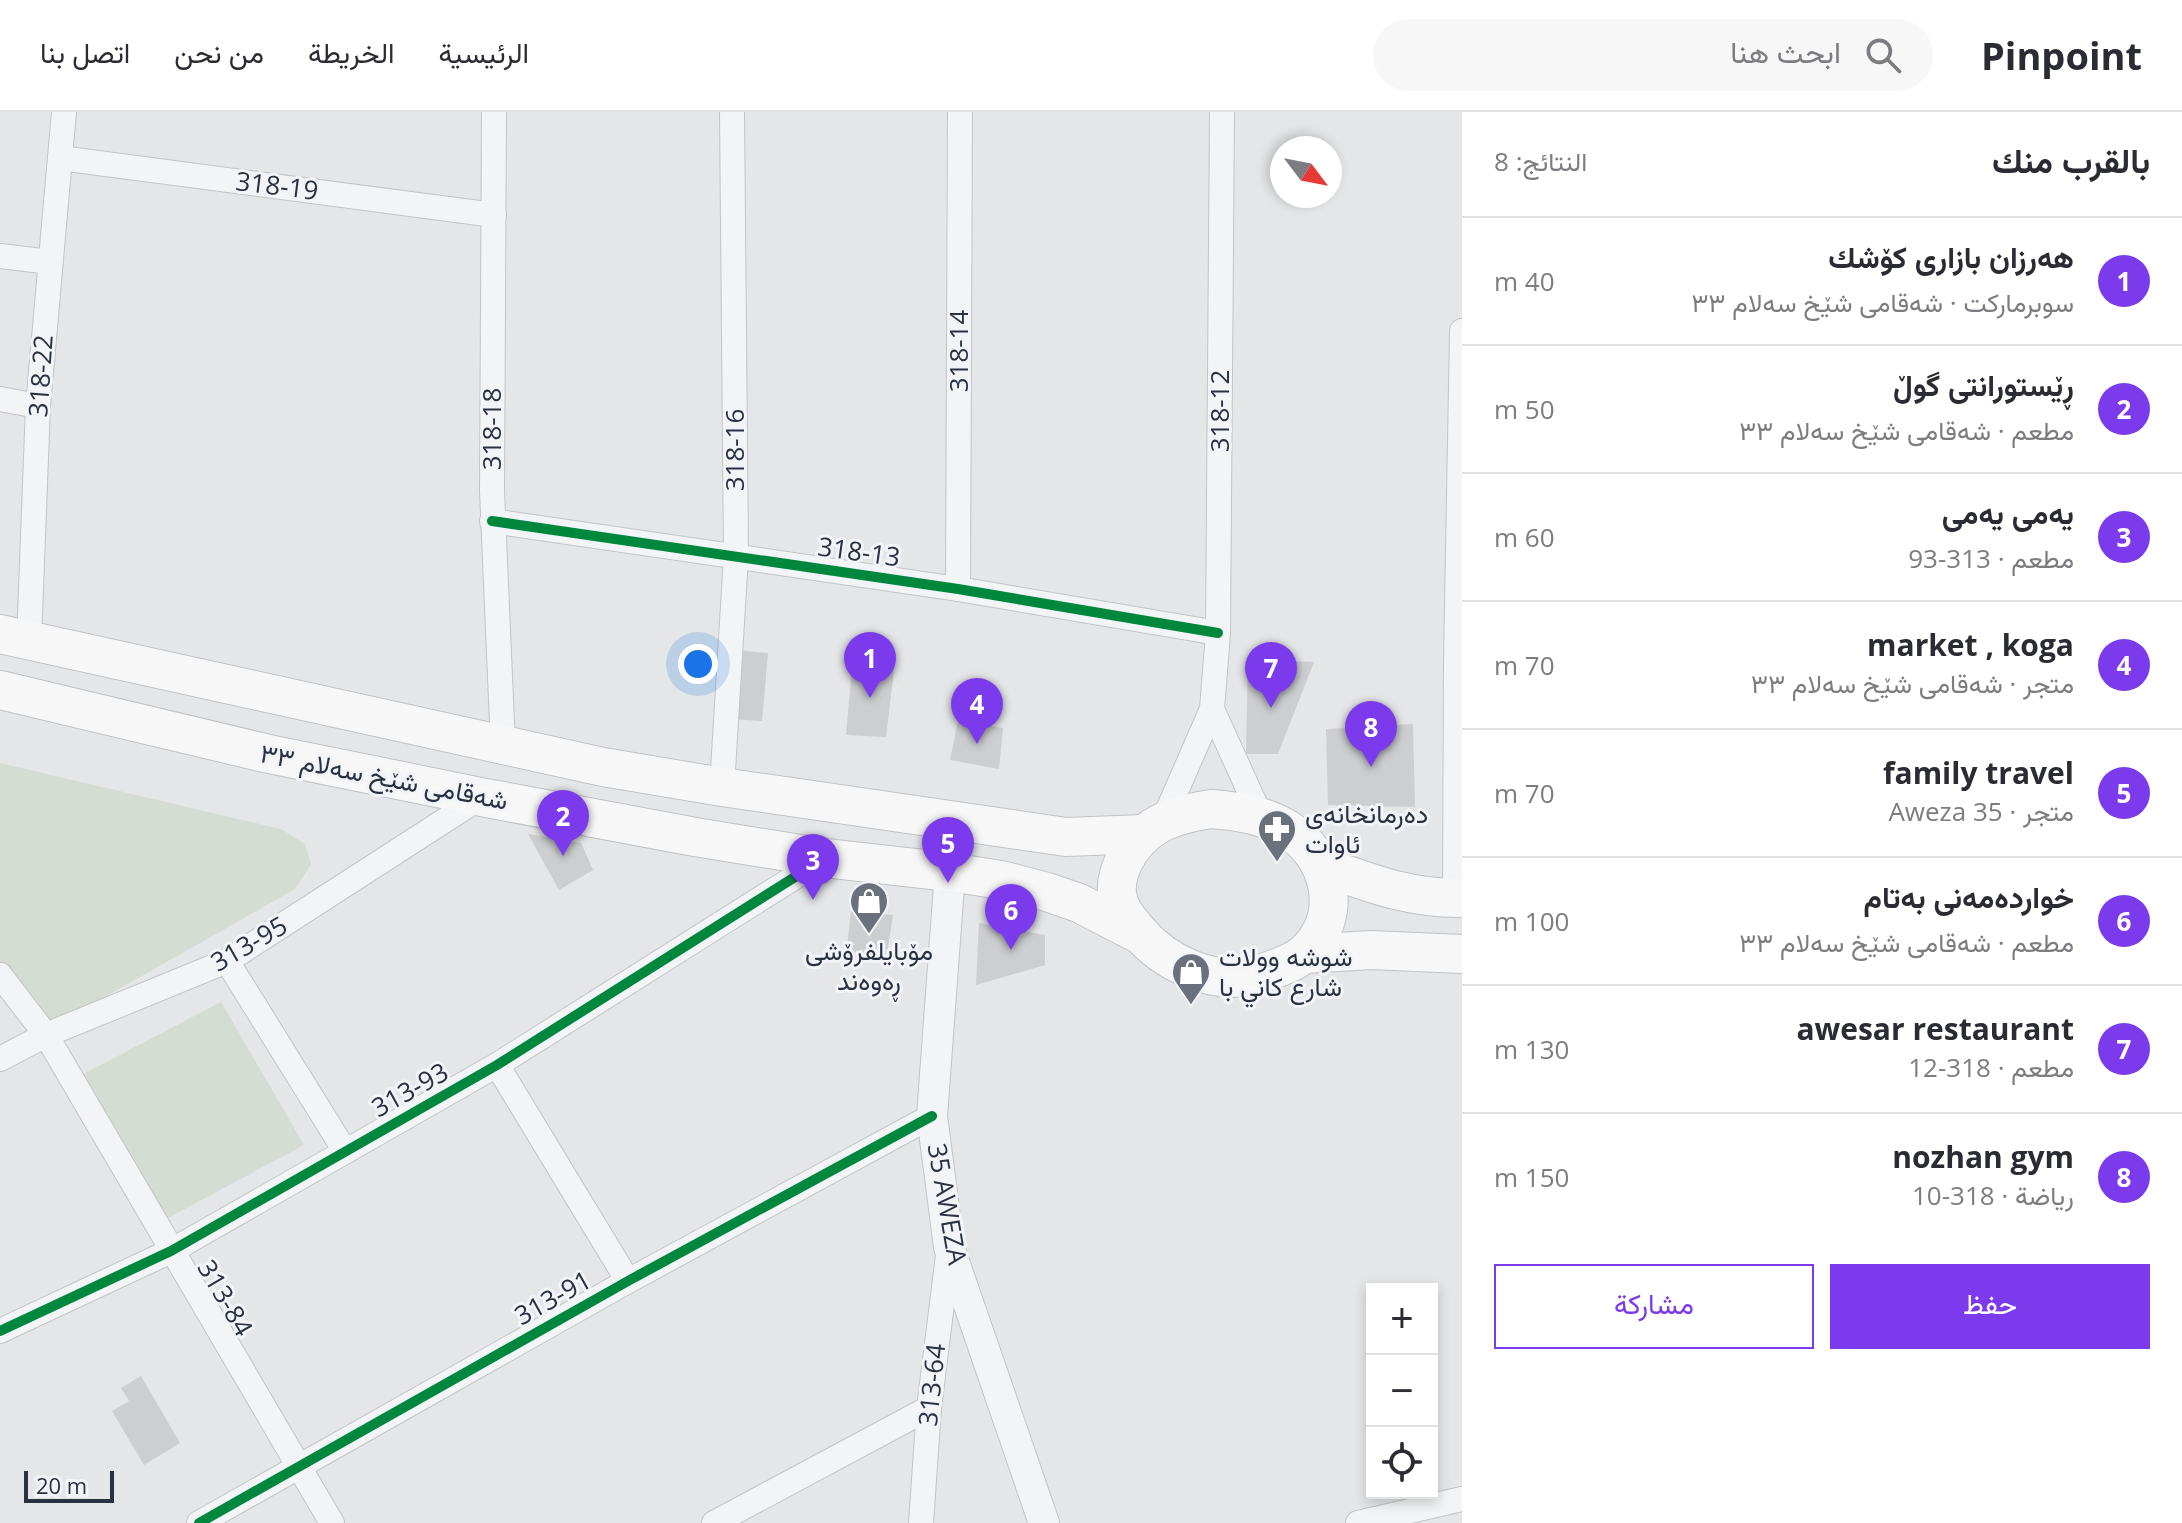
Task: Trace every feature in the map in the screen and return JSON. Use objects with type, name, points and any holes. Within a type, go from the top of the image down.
[{"type":"main road","name":"شەقامی شێخ سەلام ٣٣","points":[[14,637],[603,767],[1066,837],[1154,827],[1187,813],[1211,809],[1236,811],[1287,828],[1304,842],[1322,866],[1328,882],[1330,909],[1321,933],[1304,954],[1281,967],[1252,976],[1221,977],[1191,970],[1164,956],[1123,914],[1117,893],[1118,873],[1130,848],[1154,827]]},
{"type":"main road","name":"شەقامی شێخ سەلام ٣٣","points":[[0,690],[269,754],[481,797],[825,858],[1001,880],[1079,903],[1141,935]]},
{"type":"main road","name":"شەقامی شێخ سەلام ٣٣","points":[[1322,866],[1384,889],[1424,897],[1459,898]]},
{"type":"main road","name":"شەقامی شێخ سەلام ٣٣","points":[[1304,954],[1371,950],[1462,954]]},
{"type":"street","name":"318-22","points":[[14,637],[64,112]]},
{"type":"street","name":"318-18","points":[[494,112],[492,521],[503,746]]},
{"type":"street","name":"318-16","points":[[722,787],[736,556],[732,112]]},
{"type":"street","name":"318-14","points":[[958,589],[960,112]]},
{"type":"street","name":"318-12","points":[[1154,827],[1212,709],[1218,633],[1222,112]]},
{"type":"street","name":"318-19","points":[[60,158],[494,215]]},
{"type":"street","points":[[0,256],[50,262]]},
{"type":"street","points":[[1459,898],[1462,331]]},
{"type":"street","points":[[0,399],[38,406]]},
{"type":"street","name":"318-13","points":[[492,521],[958,589],[1218,633]]},
{"type":"street","name":"318-12","points":[[1212,709],[1261,817]]},
{"type":"street","name":"313-95","points":[[0,1059],[46,1035],[227,961],[481,797]]},
{"type":"street","name":"313-93","points":[[0,1331],[171,1251],[497,1065],[825,858]]},
{"type":"street","name":"35 AWEZA","points":[[950,872],[932,1116],[949,1247],[1044,1523]]},
{"type":"street","points":[[227,961],[345,1151]]},
{"type":"street","name":"313-84","points":[[0,975],[46,1035],[332,1523]]},
{"type":"street","points":[[497,1065],[628,1281]]},
{"type":"street","name":"313-91","points":[[199,1523],[628,1281],[932,1116]]},
{"type":"street","name":"313-64","points":[[921,1523],[929,1408],[949,1247]]},
{"type":"street","points":[[714,1523],[929,1408]]},
{"type":"street","points":[[1358,1523],[1462,1499]]},
{"type":"shaded area","points":[[0,763],[281,829],[305,844],[311,864],[295,889],[50,1028],[0,962]]},
{"type":"shaded area","points":[[221,1002],[304,1145],[168,1218],[74,1079]]},
{"type":"building","points":[[736,650],[768,653],[762,721],[731,719]]},
{"type":"building","points":[[853,656],[895,661],[886,737],[846,735]]},
{"type":"building","points":[[1248,659],[1314,662],[1278,754],[1246,754]]},
{"type":"building","points":[[958,721],[1003,728],[999,769],[950,760]]},
{"type":"building","points":[[1413,724],[1415,807],[1328,805],[1326,729]]},
{"type":"building","points":[[528,834],[581,843],[593,870],[559,890]]},
{"type":"building","name":"مۆبایلفرۆشی ڕەوەند","points":[[851,911],[893,915],[886,961],[846,956]]},
{"type":"building","points":[[979,923],[1045,935],[1045,965],[976,985]]},
{"type":"building","points":[[141,1376],[180,1443],[144,1465],[112,1411],[129,1401],[121,1388]]},
{"type":"cycle path","points":[[492,521],[958,589],[1218,633]]},
{"type":"cycle path","points":[[0,1331],[171,1251],[497,1065],[825,858]]},
{"type":"cycle path","points":[[199,1523],[628,1281],[932,1116]]},
{"type":"place","name":"هەرزان بازاری کۆشك","points":[[870,698]]},
{"type":"place","name":"awesar restaurant","points":[[1271,708]]},
{"type":"place","name":"market , koga","points":[[977,744]]},
{"type":"place","name":"nozhan gym","points":[[1371,767]]},
{"type":"place","name":"ڕێستورانتی گوڵ","points":[[563,856]]},
{"type":"place","name":"دەرمانخانەی ئاوات","points":[[1277,863]]},
{"type":"place","name":"family travel","points":[[948,883]]},
{"type":"place","name":"یەمی یەمی","points":[[813,900]]},
{"type":"place","name":"مۆبایلفرۆشی ڕەوەند","points":[[869,935]]},
{"type":"place","name":"خواردەمەنی بەتام","points":[[1011,950]]},
{"type":"place","name":"شوشه وولات شارع كاني با","points":[[1191,1006]]}]
